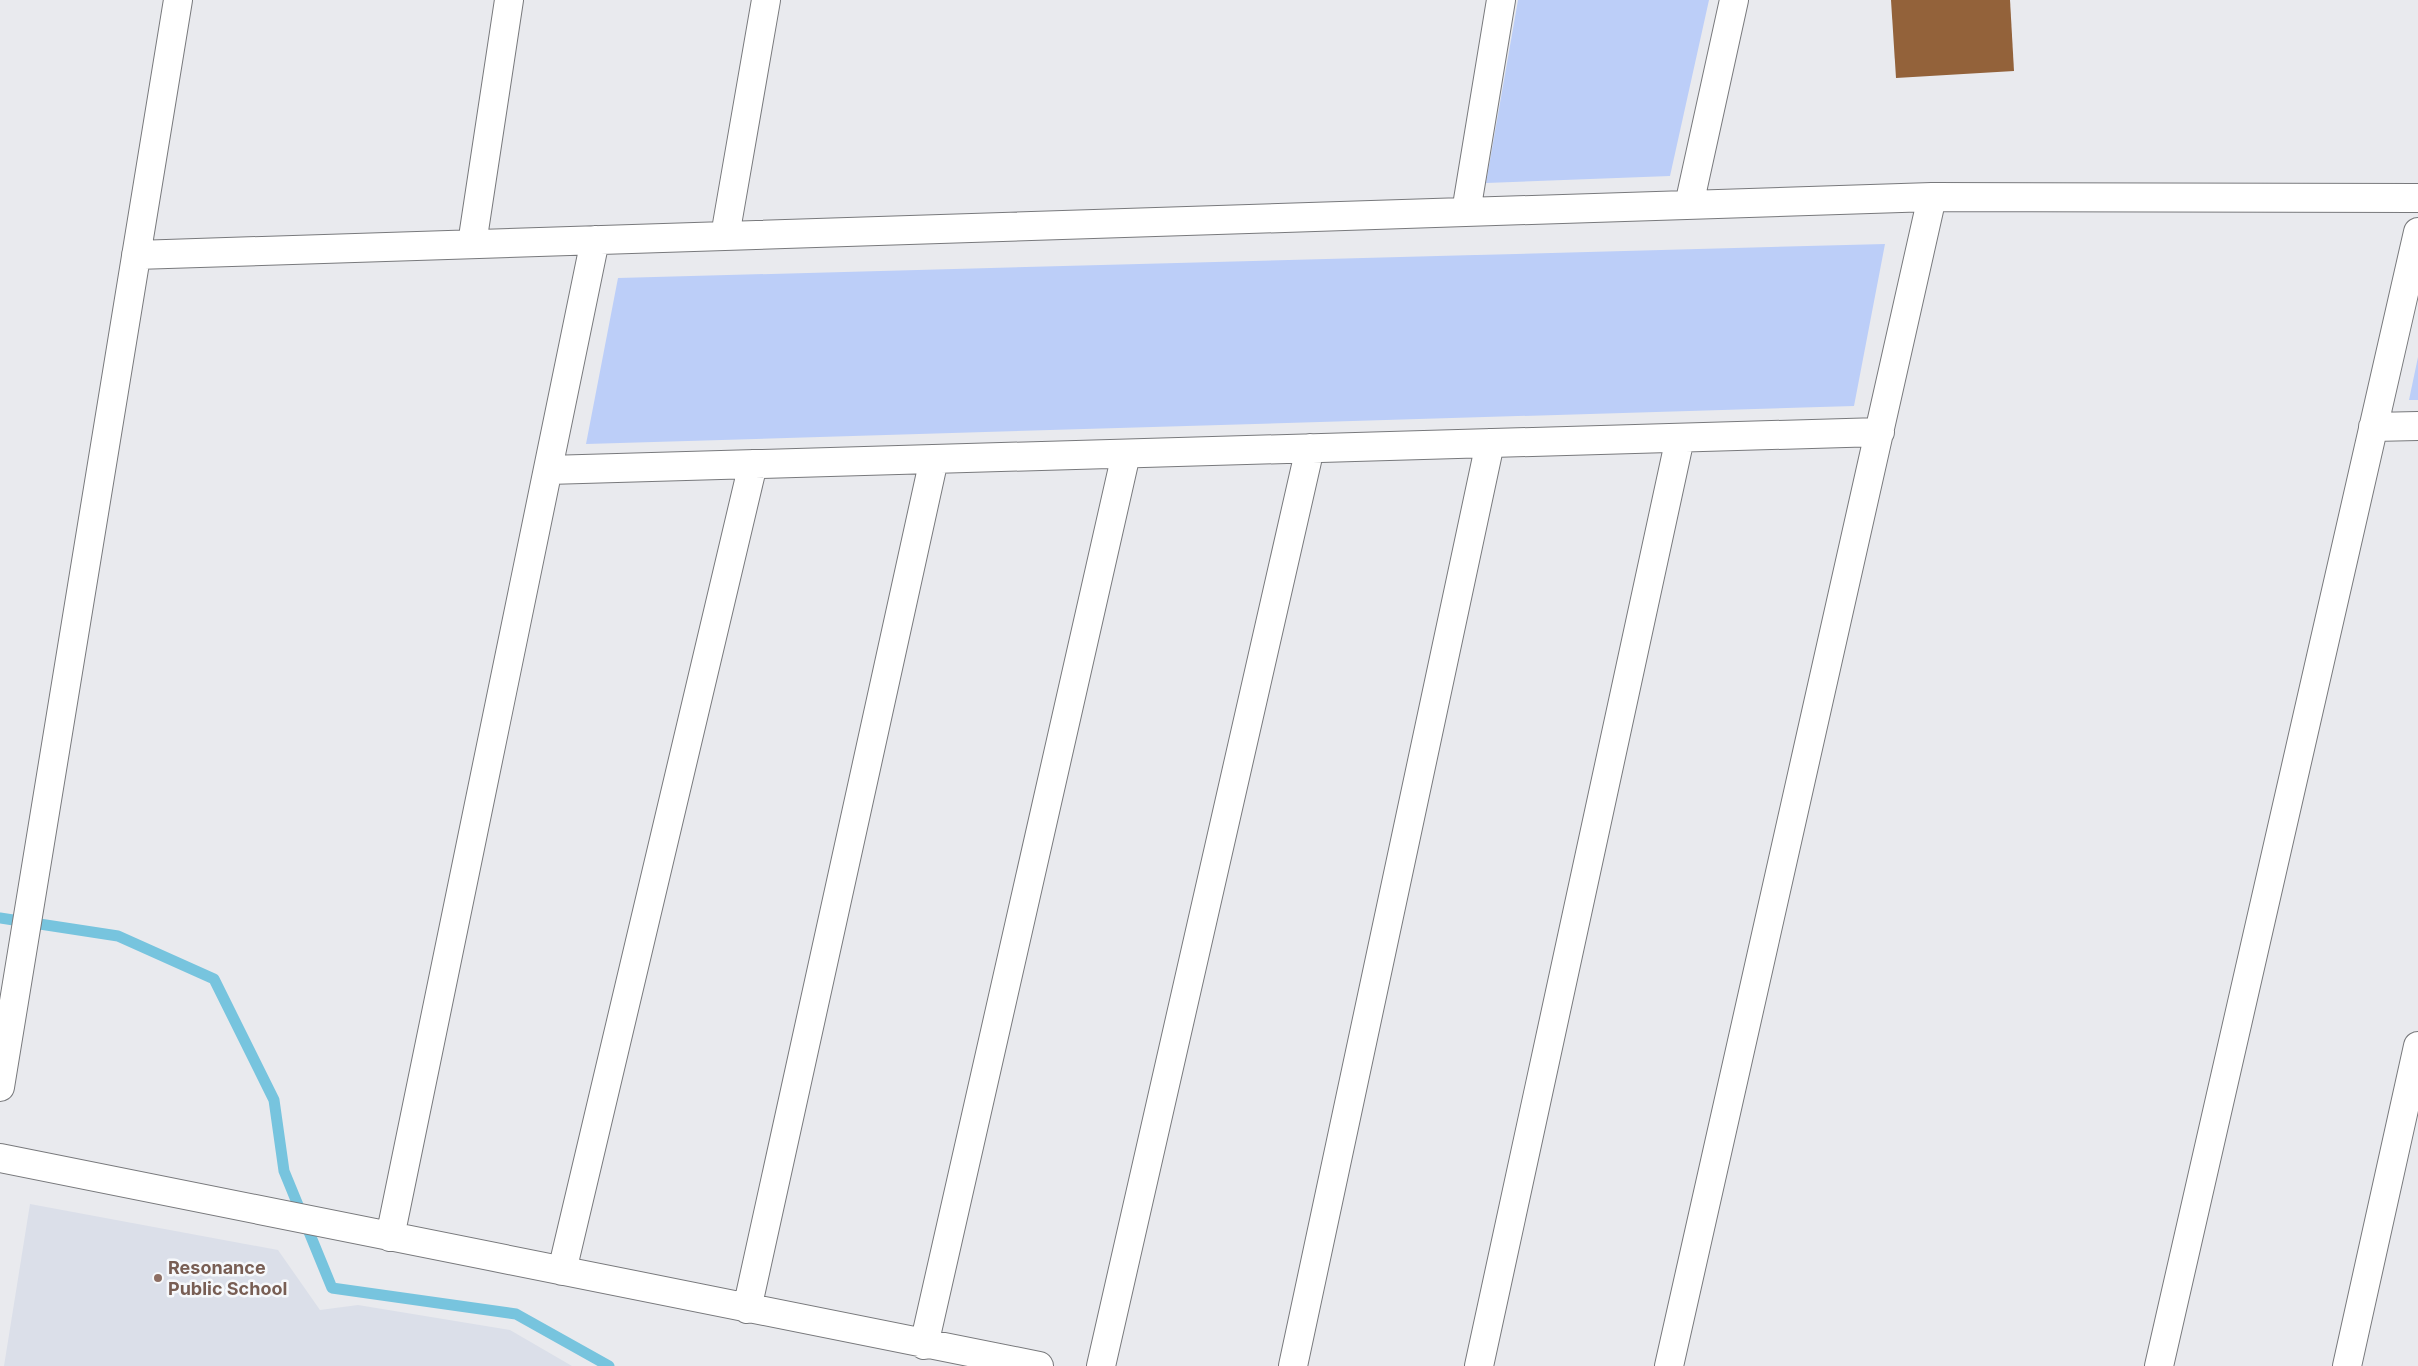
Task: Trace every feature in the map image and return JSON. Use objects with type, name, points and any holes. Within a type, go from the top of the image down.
[{"type":"street","points":[[0,1087],[7,996],[23,946],[32,894],[178,0]]},
{"type":"street","points":[[472,244],[509,0]]},
{"type":"street","points":[[725,236],[766,0]]},
{"type":"street","points":[[1466,212],[1501,0]]},
{"type":"street","points":[[1690,205],[1734,0]]},
{"type":"street","points":[[136,255],[1932,197],[2418,198]]},
{"type":"street","points":[[1669,1366],[1932,197]]},
{"type":"street","points":[[2159,1366],[2418,232]]},
{"type":"street","points":[[390,1237],[595,240]]},
{"type":"street","points":[[2374,427],[2418,426]]},
{"type":"street","points":[[548,470],[1880,432]]},
{"type":"street","points":[[1479,1366],[1680,438]]},
{"type":"street","points":[[1293,1366],[1490,443]]},
{"type":"street","points":[[1100,1366],[1310,448]]},
{"type":"street","points":[[924,1345],[1126,454]]},
{"type":"street","points":[[747,1309],[934,459]]},
{"type":"street","points":[[562,1272],[753,464]]},
{"type":"street","points":[[2347,1366],[2418,1046]]},
{"type":"street","points":[[0,1158],[924,1345],[983,1360],[1039,1366]]},
{"type":"shaded area","points":[[1518,0],[1709,0],[1670,176],[1486,183]]},
{"type":"shaded area","points":[[1885,244],[1854,406],[586,444],[618,278]]},
{"type":"shaded area","points":[[2418,357],[2418,400],[2409,400]]},
{"type":"shaded area","name":"Resonance Public School","points":[[30,1204],[278,1250],[320,1310],[358,1305],[510,1330],[572,1366],[4,1366]]},
{"type":"building","points":[[1891,0],[2010,0],[2014,71],[1896,78]]},
{"type":"waterway","points":[[0,918],[118,936],[214,979],[274,1100],[284,1171],[332,1288],[516,1314],[609,1366]]},
{"type":"place","name":"Resonance Public School","points":[[158,1278]]}]
